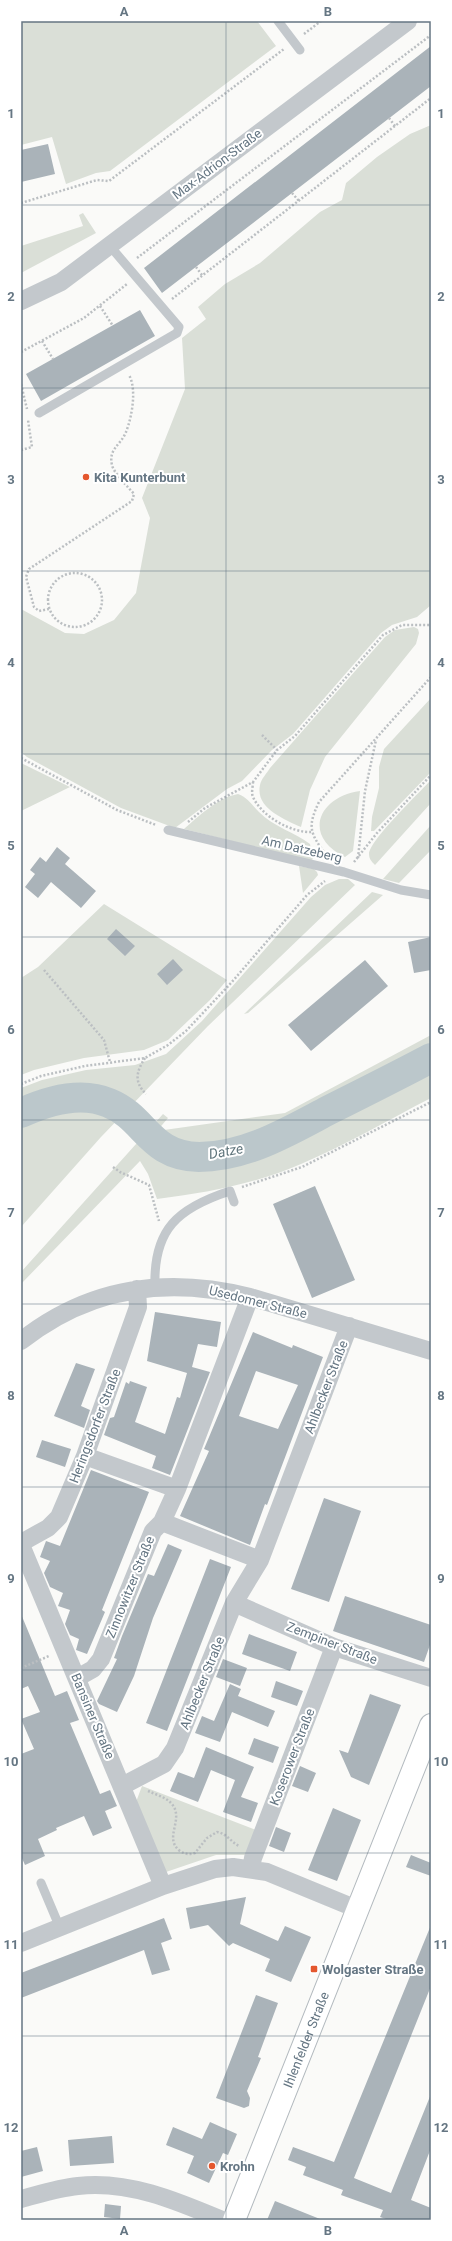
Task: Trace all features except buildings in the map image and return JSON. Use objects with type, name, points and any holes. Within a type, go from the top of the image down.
[{"type":"main road","name":"Ihlenfelder Straße","points":[[234,2220],[431,1725]]},
{"type":"street","name":"Max-Adrion-Straße","points":[[21,301],[61,282],[408,21]]},
{"type":"street","name":"Usedomer Straße","points":[[21,1341],[52,1319],[94,1299],[156,1287],[199,1288],[250,1297],[431,1351]]},
{"type":"street","name":"Heringsdorfer Straße","points":[[21,1544],[48,1528],[60,1517],[85,1456],[138,1307],[137,1290]]},
{"type":"street","name":"Zinnowitzer Straße","points":[[77,1678],[94,1669],[101,1659],[153,1531],[162,1522],[177,1489],[250,1297]]},
{"type":"street","name":"Ahlbecker Straße","points":[[128,1783],[164,1764],[173,1753],[234,1604],[260,1560],[349,1326]]},
{"type":"street","points":[[85,1456],[177,1489]]},
{"type":"street","points":[[162,1522],[260,1560]]},
{"type":"street","name":"Bansiner Straße","points":[[21,1544],[64,1649],[128,1783],[163,1886]]},
{"type":"street","name":"Zempiner Straße","points":[[234,1604],[334,1647],[431,1678]]},
{"type":"street","name":"Koserower Straße","points":[[253,1860],[334,1647]]},
{"type":"street","points":[[21,1943],[163,1886],[215,1869],[253,1860],[267,1872],[357,1909]]},
{"type":"street","points":[[21,2199],[78,2186],[110,2186],[130,2188],[156,2195],[222,2220]]},
{"type":"lane","points":[[278,21],[300,50]]},
{"type":"lane","points":[[39,413],[177,333],[179,327],[109,245]]},
{"type":"lane","name":"Am Datzeberg","points":[[172,832],[344,872],[401,890],[431,895]]},
{"type":"lane","points":[[156,1287],[155,1257],[162,1239],[177,1218],[189,1208],[204,1200],[230,1191],[234,1202]]},
{"type":"lane","points":[[41,1884],[60,1928]]},
{"type":"path","points":[[21,203],[97,180],[109,181],[321,21]]},
{"type":"path","points":[[128,266],[431,35]]},
{"type":"path","points":[[162,306],[431,98]]},
{"type":"path","points":[[389,118],[395,126]]},
{"type":"path","points":[[292,193],[299,201]]},
{"type":"path","points":[[196,267],[202,276]]},
{"type":"path","points":[[21,352],[84,318],[136,276]]},
{"type":"path","points":[[100,306],[113,326]]},
{"type":"path","points":[[42,341],[53,360]]},
{"type":"path","points":[[49,609],[39,610],[34,608],[26,577],[30,569],[132,501],[134,494],[112,466],[111,452],[125,434],[132,407],[132,380],[122,365]]},
{"type":"path","points":[[77,573],[90,578],[99,588],[102,596],[98,614],[85,625],[68,626],[56,620],[49,609],[48,600],[51,587],[60,578],[68,574],[77,573]]},
{"type":"path","points":[[21,758],[117,810],[172,832],[205,808],[253,782],[277,750],[295,736],[383,635],[402,625],[431,625]]},
{"type":"path","points":[[21,1084],[41,1076],[85,1066],[145,1058],[168,1045],[186,1031],[231,983],[307,895],[324,882],[344,872],[326,855],[312,832],[311,819],[318,802],[431,677]]},
{"type":"path","points":[[262,735],[277,750]]},
{"type":"path","points":[[376,738],[365,791],[358,858],[377,833],[431,775]]},
{"type":"path","points":[[253,782],[252,796],[260,807],[277,821],[301,833],[312,832]]},
{"type":"path","points":[[44,970],[104,1040],[110,1062]]},
{"type":"path","points":[[145,1058],[137,1074],[138,1084],[146,1094]]},
{"type":"path","points":[[230,1191],[302,1167],[431,1102]]},
{"type":"path","points":[[113,1167],[124,1175],[149,1185],[156,1203],[162,1239]]},
{"type":"path","points":[[21,1668],[64,1649]]},
{"type":"path","points":[[128,1783],[166,1799],[174,1807],[177,1819],[173,1838],[174,1844],[183,1853],[195,1853],[207,1838],[216,1832],[225,1835],[253,1860]]},
{"type":"shaded area","points":[[21,21],[257,21],[276,46],[110,171],[96,173],[66,184],[52,137],[21,145]]},
{"type":"shaded area","points":[[431,125],[431,605],[417,617],[392,625],[381,633],[293,734],[272,750],[242,781],[227,789],[175,828],[121,808],[27,757],[21,752],[21,609],[65,633],[84,634],[114,620],[136,593],[150,518],[142,498],[185,389],[182,338],[206,319],[198,307],[225,284],[260,263],[320,212],[342,200],[346,183],[377,157],[410,134]]},
{"type":"shaded area","points":[[83,213],[96,233],[21,273],[21,246],[83,226],[79,215]]},
{"type":"shaded area","points":[[414,627],[418,629],[419,633],[416,644],[325,757],[310,790],[301,827],[272,812],[262,800],[260,793],[260,785],[270,768],[385,637],[395,630]]},
{"type":"shaded area","points":[[431,698],[431,772],[374,831],[371,831],[372,817],[379,788],[379,767],[384,749]]},
{"type":"shaded area","points":[[21,763],[70,787],[21,811]]},
{"type":"shaded area","points":[[431,780],[431,803],[375,865],[369,856],[371,847],[406,805]]},
{"type":"shaded area","points":[[360,791],[353,851],[345,857],[332,848],[323,839],[320,828],[321,818],[325,809],[334,801],[346,795]]},
{"type":"shaded area","points":[[238,794],[247,799],[271,822],[310,844],[313,859],[310,861],[184,829],[216,803]]},
{"type":"shaded area","points":[[431,825],[431,850],[399,883],[383,879]]},
{"type":"shaded area","points":[[299,866],[314,869],[318,875],[303,893]]},
{"type":"shaded area","points":[[339,879],[348,879],[355,885],[208,1026],[101,1137],[21,1227],[21,1088],[42,1080],[86,1070],[135,1065],[166,1054],[202,1021],[311,897],[325,885]]},
{"type":"shaded area","points":[[372,892],[383,895],[248,1013],[244,1014]]},
{"type":"shaded area","points":[[104,904],[227,980],[210,1000],[168,1040],[144,1050],[84,1058],[34,1070],[21,1075],[21,978],[38,967]]},
{"type":"shaded area","points":[[431,1035],[431,1098],[318,1157],[284,1171],[230,1187],[157,1199],[148,1174],[140,1161],[21,1284],[21,1272],[163,1114],[168,1118],[157,1131],[285,1113]]},
{"type":"shaded area","points":[[142,1786],[256,1830],[246,1855],[216,1855],[166,1872],[136,1802]]},
{"type":"waterway","name":"Datze","points":[[21,1113],[53,1101],[76,1098],[98,1099],[121,1110],[132,1118],[158,1143],[169,1150],[182,1155],[199,1157],[216,1156],[234,1153],[250,1148],[283,1134],[431,1058]]},
{"type":"place","name":"Kita Kunterbunt","points":[[86,477]]},
{"type":"place","name":"Wolgaster Straße","points":[[314,1969]]},
{"type":"place","name":"Krohn","points":[[212,2166]]}]
